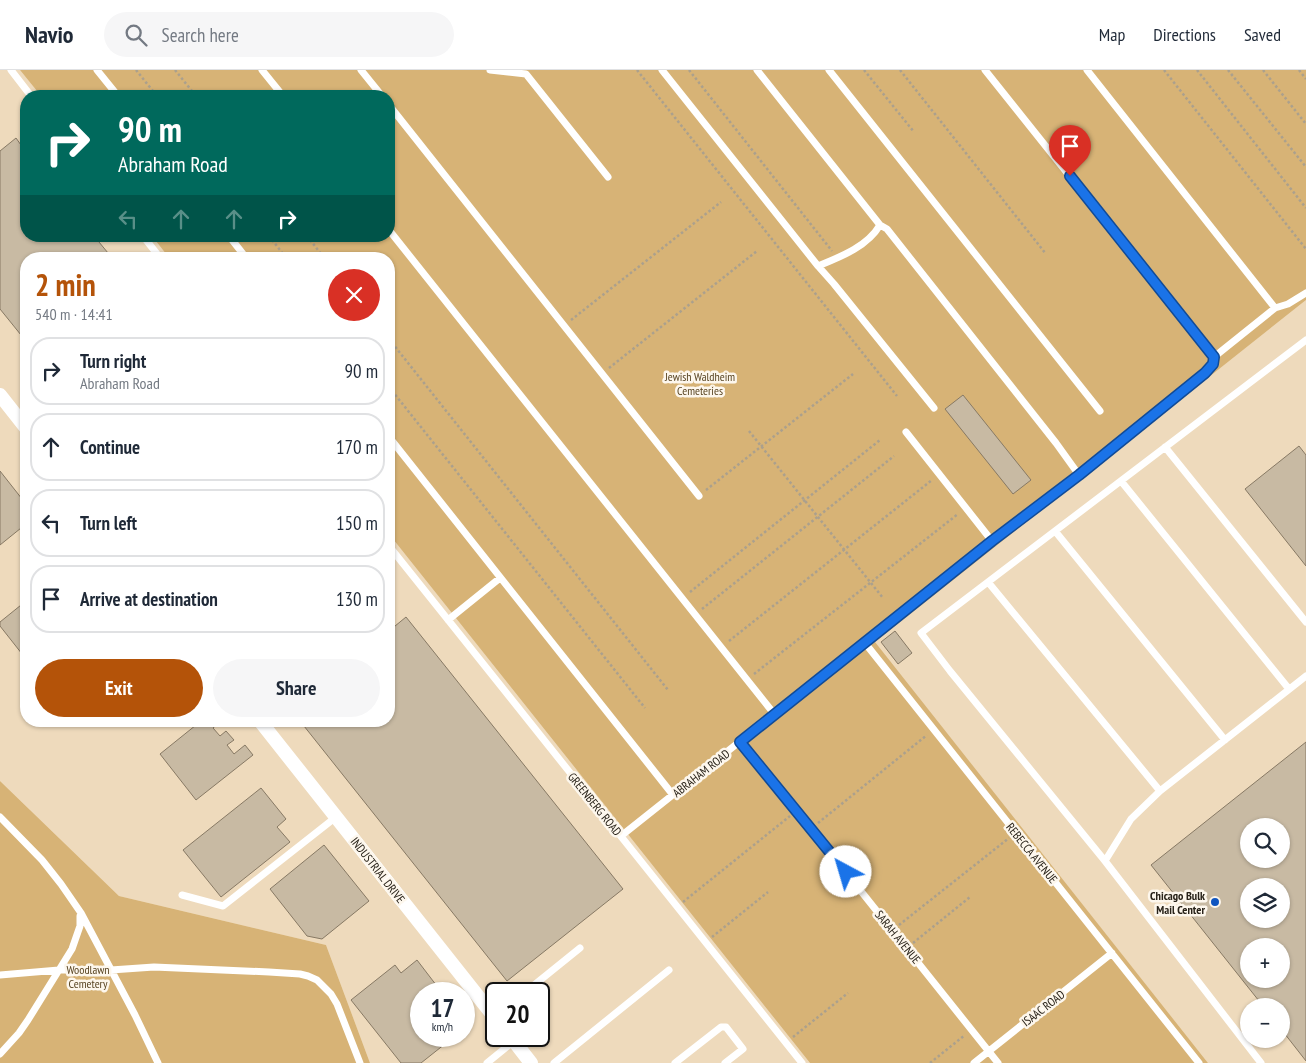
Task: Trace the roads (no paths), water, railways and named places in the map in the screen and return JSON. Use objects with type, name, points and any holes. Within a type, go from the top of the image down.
[{"type":"street","points":[[0,395],[20,420]]},
{"type":"street","name":"INDUSTRIAL DRIVE","points":[[265,727],[485,1003]]},
{"type":"street","points":[[518,1047],[531,1063]]},
{"type":"lane","points":[[11,70],[27,90]]},
{"type":"lane","points":[[97,70],[113,90]]},
{"type":"lane","points":[[262,70],[278,90]]},
{"type":"lane","points":[[361,70],[377,90]]},
{"type":"lane","points":[[490,70],[527,72],[608,177]]},
{"type":"lane","points":[[662,70],[934,408]]},
{"type":"lane","points":[[757,70],[880,225],[887,229],[1056,442],[1079,475]]},
{"type":"lane","points":[[829,70],[1100,411]]},
{"type":"lane","points":[[985,70],[1214,357]]},
{"type":"lane","points":[[1087,70],[1276,308]]},
{"type":"lane","points":[[395,113],[699,496]]},
{"type":"lane","points":[[818,266],[858,247],[880,225]]},
{"type":"lane","points":[[395,238],[775,715]]},
{"type":"lane","points":[[234,242],[242,252]]},
{"type":"lane","name":"ABRAHAM ROAD","points":[[621,836],[865,644],[992,541],[1079,475],[1205,373],[1213,364],[1214,357],[1276,308],[1288,304],[1306,293]]},
{"type":"lane","points":[[1261,1063],[1105,861],[950,671],[921,632],[1306,340]]},
{"type":"lane","points":[[906,432],[992,541]]},
{"type":"lane","points":[[395,445],[673,795]]},
{"type":"lane","points":[[1165,447],[1306,622]]},
{"type":"lane","points":[[1121,481],[1289,689]]},
{"type":"lane","points":[[1055,531],[1225,740]]},
{"type":"lane","name":"GREENBERG ROAD","points":[[395,554],[802,1063]]},
{"type":"lane","points":[[448,620],[500,578]]},
{"type":"lane","points":[[988,582],[1160,791]]},
{"type":"lane","name":"REBECCA AVENUE","points":[[865,644],[1199,1063]]},
{"type":"lane","points":[[1105,861],[1131,819],[1160,791],[1306,676]]},
{"type":"lane","name":"SARAH AVENUE","points":[[740,742],[812,829],[998,1063]]},
{"type":"lane","points":[[0,817],[46,866],[61,884],[80,913],[158,1063]]},
{"type":"lane","points":[[182,895],[223,906],[336,817]]},
{"type":"lane","points":[[0,1054],[28,1020],[72,949],[80,926],[80,913]]},
{"type":"lane","points":[[538,982],[580,948]]},
{"type":"lane","name":"ISAAC ROAD","points":[[974,1063],[1112,953]]},
{"type":"lane","points":[[0,975],[59,970],[111,970],[154,967],[269,972],[308,976],[317,980],[331,994],[337,1004],[360,1063]]},
{"type":"lane","points":[[554,1063],[669,970]]},
{"type":"lane","points":[[675,1063],[721,1026],[726,1027],[743,1049],[725,1063]]},
{"type":"lane","points":[[487,1063],[504,1047]]},
{"type":"place","name":"Chicago Bulk Mail Center","points":[[1215,902]]},
{"type":"park label","name":"Jewish Waldheim Cemeteries","points":[[700,383]]},
{"type":"park label","name":"Woodlawn Cemetery","points":[[88,976]]}]
